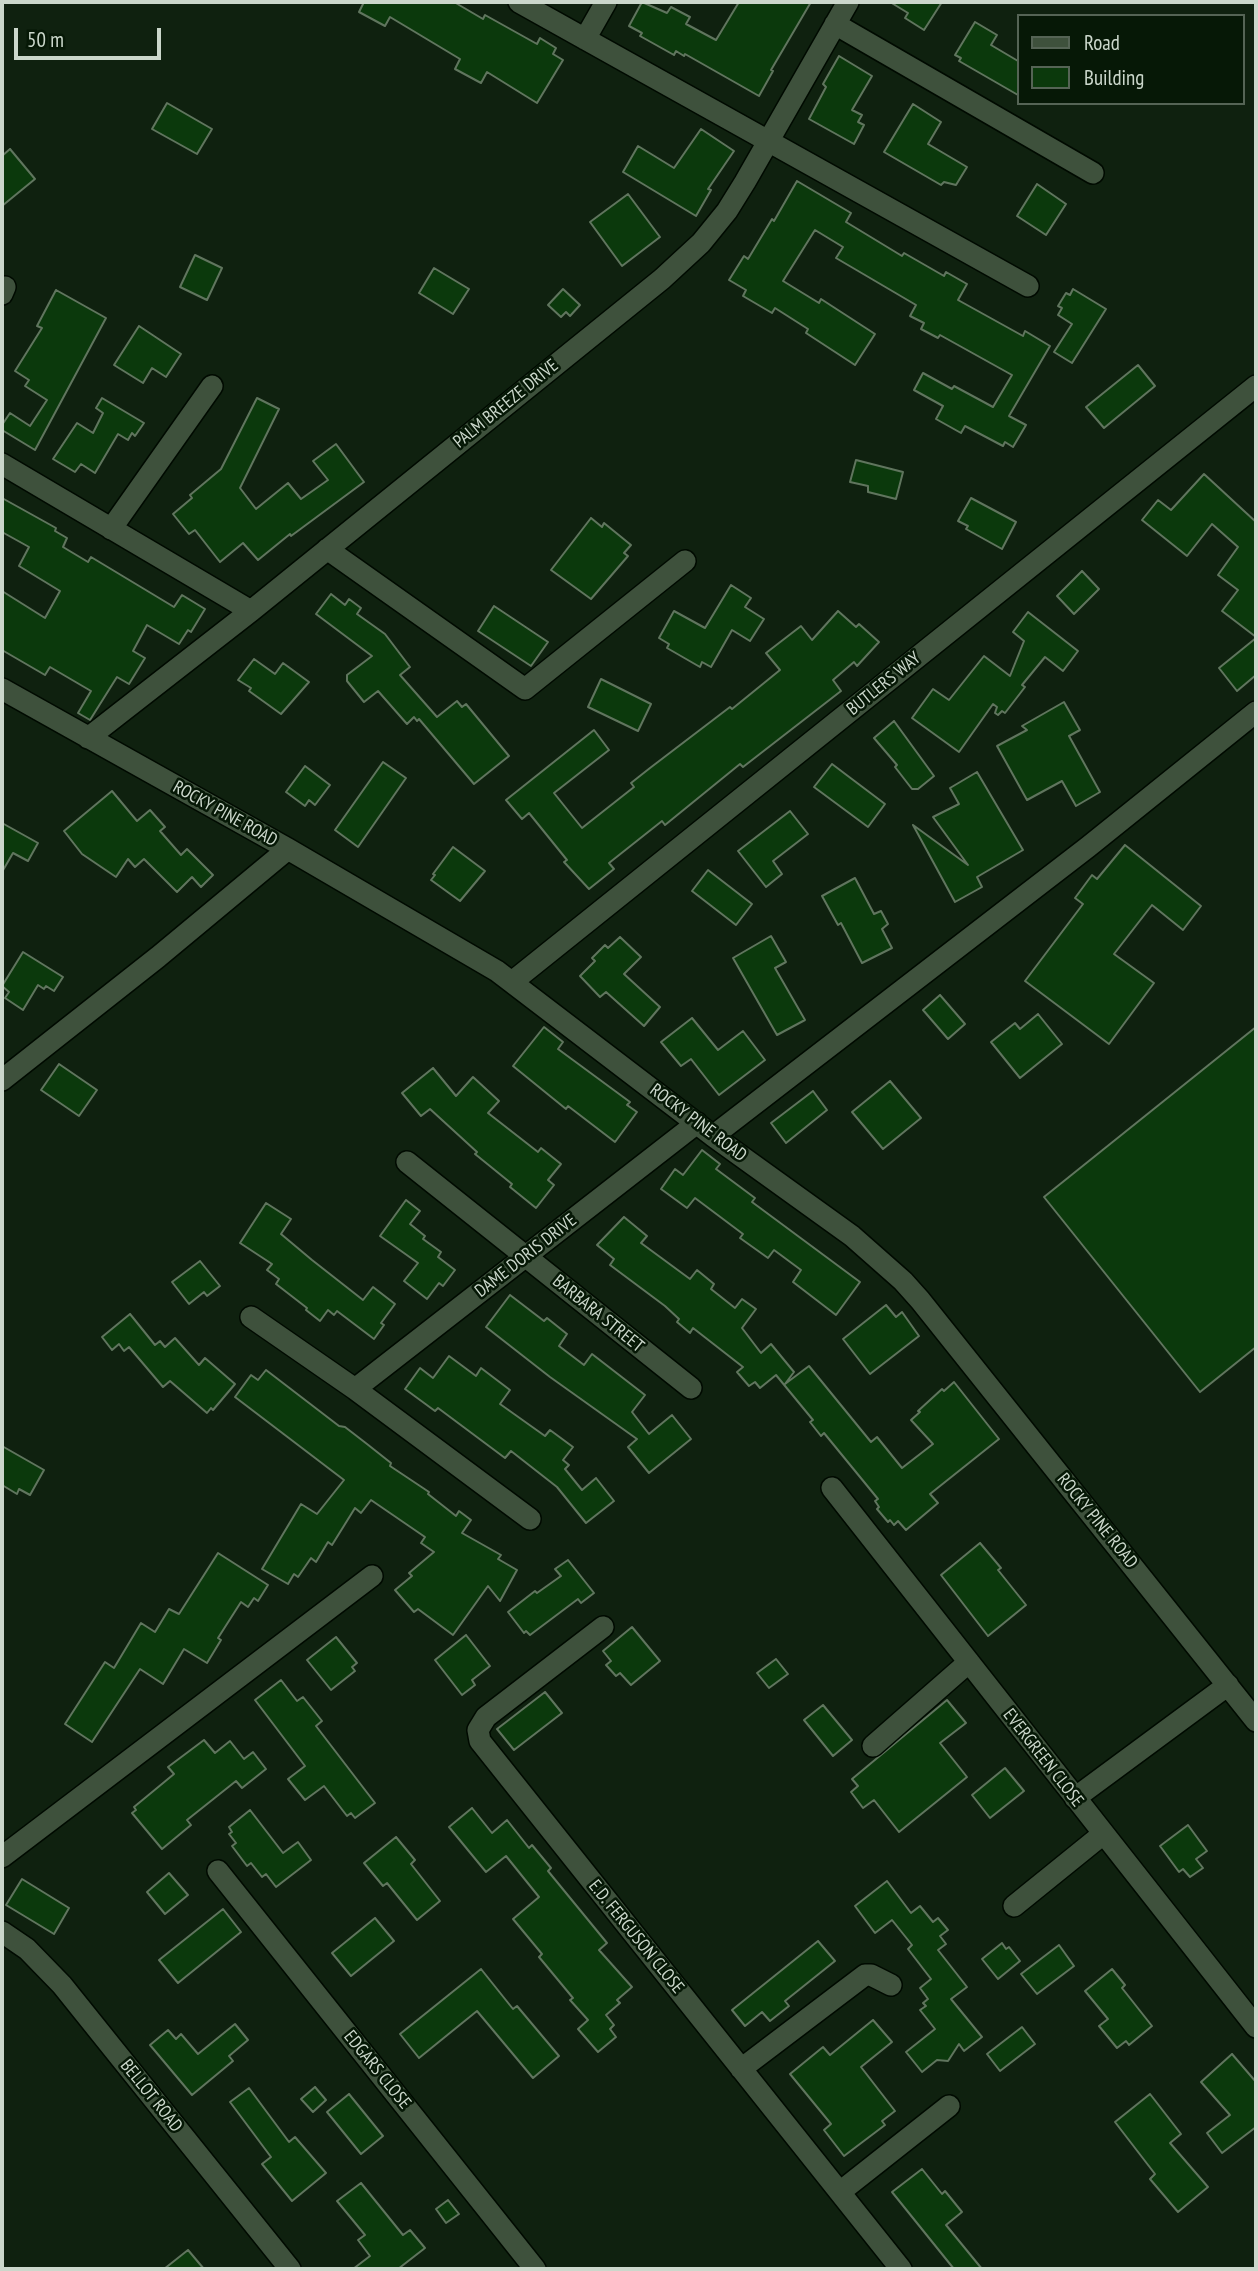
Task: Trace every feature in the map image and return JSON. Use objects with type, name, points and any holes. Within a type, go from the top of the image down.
[{"type":"street","points":[[519,2],[1028,286]]},
{"type":"street","points":[[585,40],[606,2]]},
{"type":"street","name":"PALM BREEZE DRIVE","points":[[88,738],[251,611],[684,259],[707,237],[727,211],[769,141],[848,2]]},
{"type":"street","points":[[835,24],[1093,173]]},
{"type":"street","points":[[111,529],[212,386]]},
{"type":"street","name":"BUTLERS WAY","points":[[512,982],[1256,386]]},
{"type":"street","points":[[2,464],[251,611]]},
{"type":"street","points":[[327,549],[524,689],[685,562]]},
{"type":"street","name":"ROCKY PINE ROAD","points":[[3,693],[288,849],[497,971],[705,1130],[852,1236],[903,1281],[1256,1721]]},
{"type":"street","name":"DAME DORIS DRIVE","points":[[355,1389],[526,1256],[705,1130],[1088,847],[1256,712]]},
{"type":"street","points":[[2,1080],[158,957],[288,849]]},
{"type":"street","name":"BARBARA STREET","points":[[407,1162],[691,1388]]},
{"type":"street","points":[[251,1317],[355,1389],[530,1519]]},
{"type":"street","name":"EVERGREEN CLOSE","points":[[832,1488],[1256,2027]]},
{"type":"street","points":[[2,1857],[372,1576]]},
{"type":"street","name":"E.D. FERGUSON CLOSE","points":[[603,1627],[486,1717],[480,1725],[479,1737],[488,1753],[901,2269]]},
{"type":"street","points":[[873,1746],[969,1662]]},
{"type":"street","points":[[1075,1798],[1228,1685]]},
{"type":"street","points":[[1014,1906],[1103,1833]]},
{"type":"street","name":"EDGARS CLOSE","points":[[218,1871],[536,2269]]},
{"type":"street","name":"BELLOT ROAD","points":[[2,1932],[48,1968],[290,2269]]},
{"type":"street","points":[[741,2069],[865,1975],[891,1984]]},
{"type":"street","points":[[840,2192],[949,2106]]},
{"type":"building","points":[[364,2],[454,2],[483,19],[485,15],[537,44],[540,38],[556,48],[553,54],[563,60],[537,103],[487,72],[481,83],[455,69],[460,59],[390,17],[385,26],[359,12]]},
{"type":"building","points":[[642,2],[667,13],[671,7],[690,17],[686,24],[716,40],[739,2],[811,2],[759,96],[685,54],[684,56],[676,51],[674,55],[640,36],[642,33],[629,26]]},
{"type":"building","points":[[890,2],[942,2],[924,30],[905,18],[908,13]]},
{"type":"building","points":[[975,22],[997,35],[991,45],[1016,60],[1016,94],[959,61],[961,58],[955,55]]},
{"type":"building","points":[[839,56],[872,76],[852,110],[862,115],[858,122],[864,125],[854,144],[809,119],[826,87],[823,84]]},
{"type":"building","points":[[167,103],[212,129],[197,154],[152,129]]},
{"type":"building","points":[[913,104],[941,122],[928,144],[967,167],[956,185],[944,182],[941,185],[884,152]]},
{"type":"building","points":[[701,129],[734,151],[708,189],[711,190],[696,216],[623,172],[638,146],[674,168]]},
{"type":"building","points":[[10,149],[35,179],[2,206],[2,156]]},
{"type":"building","points":[[797,181],[851,213],[846,222],[902,256],[904,253],[944,276],[946,272],[967,284],[958,300],[1023,336],[1025,331],[1050,346],[1009,416],[1026,425],[1013,447],[1005,442],[1003,446],[965,426],[961,433],[936,419],[943,406],[914,390],[923,373],[993,407],[1012,375],[940,335],[938,338],[921,329],[924,323],[910,316],[916,305],[836,258],[843,247],[815,230],[783,281],[819,303],[821,299],[875,334],[855,365],[806,333],[808,329],[775,308],[772,313],[743,296],[746,290],[729,280],[744,256],[748,259]]},
{"type":"building","points":[[1037,184],[1066,204],[1046,235],[1017,216]]},
{"type":"building","points":[[628,194],[660,237],[622,266],[590,222]]},
{"type":"building","points":[[195,255],[222,268],[207,300],[180,287]]},
{"type":"building","points":[[434,268],[469,289],[453,314],[419,293]]},
{"type":"building","points":[[563,289],[580,305],[570,316],[566,312],[561,317],[548,305]]},
{"type":"building","points":[[1073,289],[1106,309],[1072,363],[1054,352],[1072,324],[1058,315],[1062,308],[1058,306],[1066,293],[1070,295]]},
{"type":"building","points":[[56,290],[106,318],[35,450],[2,430],[2,425],[10,413],[30,426],[47,400],[25,386],[29,380],[15,371],[42,328],[37,326]]},
{"type":"building","points":[[139,326],[181,354],[166,377],[152,368],[143,383],[114,365]]},
{"type":"building","points":[[1138,365],[1155,386],[1104,428],[1086,407]]},
{"type":"building","points":[[102,398],[144,423],[135,436],[132,433],[128,440],[118,434],[95,473],[81,464],[75,472],[53,459],[77,423],[93,433],[103,413],[96,408]]},
{"type":"building","points":[[257,398],[279,409],[240,488],[256,509],[288,483],[301,499],[328,480],[313,461],[336,444],[364,482],[258,560],[243,543],[220,562],[195,530],[189,534],[173,514],[192,498],[190,495],[221,469]]},
{"type":"building","points":[[856,460],[903,472],[896,499],[868,492],[868,486],[850,482]]},
{"type":"building","points":[[1204,474],[1256,522],[1256,637],[1222,611],[1238,590],[1218,575],[1238,547],[1212,524],[1187,556],[1142,520],[1158,500],[1171,510]]},
{"type":"building","points":[[2,498],[56,528],[55,531],[67,538],[63,547],[88,562],[91,557],[174,607],[182,595],[205,609],[191,632],[188,630],[179,644],[147,625],[133,651],[145,658],[129,684],[117,677],[90,720],[78,713],[91,691],[50,667],[45,675],[2,650],[2,591],[45,618],[60,591],[19,566],[29,547],[2,532]]},
{"type":"building","points":[[971,498],[1016,522],[1002,549],[966,529],[968,526],[958,521]]},
{"type":"building","points":[[591,518],[602,527],[604,523],[631,545],[624,553],[628,556],[591,599],[551,570]]},
{"type":"building","points":[[1082,571],[1099,589],[1074,614],[1057,596]]},
{"type":"building","points":[[731,585],[751,598],[745,607],[764,619],[750,641],[732,630],[711,667],[702,662],[700,667],[667,648],[669,644],[659,638],[674,611],[705,628]]},
{"type":"building","points":[[331,594],[345,605],[349,599],[361,608],[357,614],[385,634],[410,667],[400,675],[437,717],[457,701],[462,707],[466,704],[509,756],[474,784],[419,719],[417,721],[414,717],[407,724],[378,691],[364,702],[347,681],[347,675],[372,656],[316,614]]},
{"type":"building","points":[[494,606],[548,642],[531,666],[478,631]]},
{"type":"building","points":[[838,611],[856,627],[859,624],[879,642],[857,666],[854,662],[833,680],[841,691],[743,767],[740,764],[665,825],[662,821],[609,863],[614,869],[589,889],[564,862],[567,860],[529,813],[522,819],[506,800],[594,730],[609,750],[554,793],[582,828],[634,787],[631,783],[780,670],[766,653],[801,626],[812,640]]},
{"type":"building","points":[[1028,612],[1078,651],[1063,671],[1045,657],[1022,685],[1025,687],[1005,713],[995,713],[997,707],[993,704],[959,752],[912,718],[933,689],[949,700],[984,656],[1010,676],[1024,641],[1013,632]]},
{"type":"building","points":[[1256,638],[1256,675],[1237,691],[1219,668]]},
{"type":"building","points":[[254,659],[275,674],[283,663],[309,682],[281,714],[238,680]]},
{"type":"building","points":[[601,679],[651,704],[638,731],[588,707]]},
{"type":"building","points":[[1064,702],[1080,730],[1069,736],[1100,792],[1076,806],[1062,781],[1027,800],[997,746],[1027,730],[1022,726]]},
{"type":"building","points":[[894,721],[934,776],[918,789],[912,789],[895,767],[897,765],[874,738]]},
{"type":"building","points":[[383,762],[406,778],[358,847],[335,830]]},
{"type":"building","points":[[832,764],[885,804],[868,827],[814,787]]},
{"type":"building","points":[[305,766],[330,785],[315,805],[309,800],[305,806],[286,792]]},
{"type":"building","points":[[977,772],[1023,850],[977,877],[982,887],[955,902],[913,825],[968,865],[933,817],[959,804],[950,788]]},
{"type":"building","points":[[112,791],[137,821],[150,810],[165,827],[160,831],[181,855],[187,849],[213,875],[201,887],[192,877],[177,892],[144,859],[135,867],[128,859],[116,877],[82,854],[64,831]]},
{"type":"building","points":[[790,811],[808,834],[773,861],[782,874],[766,887],[738,851]]},
{"type":"building","points":[[2,823],[38,843],[28,861],[13,853],[2,872]]},
{"type":"building","points":[[1125,845],[1201,906],[1183,930],[1152,905],[1114,954],[1154,983],[1109,1044],[1025,981],[1083,904],[1075,898],[1092,875],[1097,879]]},
{"type":"building","points":[[453,847],[485,871],[460,901],[431,880]]},
{"type":"building","points":[[708,870],[752,904],[736,925],[692,891]]},
{"type":"building","points":[[855,878],[874,914],[881,911],[888,924],[882,929],[892,948],[862,963],[841,923],[838,925],[822,896]]},
{"type":"building","points":[[771,936],[786,962],[775,968],[805,1020],[777,1035],[733,958]]},
{"type":"building","points":[[620,937],[641,957],[624,974],[660,1007],[644,1026],[606,992],[600,997],[580,976],[595,961],[592,958],[605,945],[608,948]]},
{"type":"building","points":[[23,952],[63,977],[54,991],[38,985],[23,1010],[5,998],[9,992],[2,986]]},
{"type":"building","points":[[940,995],[965,1024],[948,1039],[923,1010]]},
{"type":"building","points":[[1038,1014],[1062,1044],[1020,1078],[991,1042],[1015,1023],[1020,1029]]},
{"type":"building","points":[[692,1018],[718,1050],[743,1031],[765,1060],[719,1095],[691,1059],[681,1066],[661,1042]]},
{"type":"building","points":[[544,1027],[563,1042],[558,1049],[630,1102],[627,1105],[637,1112],[615,1142],[568,1106],[566,1109],[513,1066]]},
{"type":"building","points":[[1256,1027],[1256,1347],[1200,1392],[1044,1197]]},
{"type":"building","points":[[59,1064],[97,1090],[79,1116],[41,1090]]},
{"type":"building","points":[[433,1068],[456,1096],[473,1077],[499,1101],[488,1113],[538,1152],[541,1148],[561,1164],[548,1180],[554,1185],[536,1208],[510,1187],[512,1184],[475,1154],[477,1152],[430,1109],[421,1116],[402,1093]]},
{"type":"building","points":[[890,1081],[921,1118],[883,1149],[852,1112]]},
{"type":"building","points":[[813,1091],[827,1110],[786,1143],[771,1123]]},
{"type":"building","points":[[702,1150],[720,1164],[716,1169],[755,1198],[752,1202],[860,1282],[836,1315],[793,1282],[801,1270],[774,1250],[768,1258],[740,1238],[743,1234],[695,1198],[687,1208],[661,1189],[675,1169],[683,1175]]},
{"type":"building","points":[[406,1200],[420,1211],[410,1224],[425,1236],[423,1239],[441,1252],[438,1257],[455,1270],[443,1286],[439,1283],[427,1299],[404,1281],[418,1263],[380,1236]]},
{"type":"building","points":[[266,1203],[291,1219],[281,1234],[363,1300],[373,1287],[395,1304],[381,1323],[384,1325],[374,1339],[337,1311],[334,1315],[328,1310],[320,1321],[276,1284],[279,1279],[267,1270],[272,1264],[240,1243]]},
{"type":"building","points":[[624,1217],[647,1236],[641,1243],[690,1279],[697,1270],[714,1284],[711,1289],[735,1308],[742,1299],[756,1309],[742,1328],[761,1353],[771,1344],[794,1372],[785,1384],[809,1366],[871,1442],[877,1437],[902,1468],[933,1444],[911,1420],[942,1389],[944,1391],[954,1382],[999,1439],[930,1494],[938,1503],[906,1530],[898,1521],[894,1525],[890,1520],[888,1522],[877,1509],[879,1507],[875,1501],[878,1499],[824,1433],[821,1436],[810,1422],[813,1420],[776,1375],[760,1388],[755,1382],[749,1386],[737,1372],[743,1367],[693,1328],[690,1333],[665,1306],[610,1265],[614,1259],[597,1245]]},
{"type":"building","points":[[200,1261],[220,1286],[207,1296],[204,1292],[189,1304],[172,1282]]},
{"type":"building","points":[[510,1295],[544,1321],[547,1318],[567,1334],[559,1346],[584,1365],[592,1354],[645,1395],[632,1412],[649,1434],[672,1415],[691,1439],[649,1473],[628,1447],[637,1439],[486,1327]]},
{"type":"building","points":[[886,1305],[896,1317],[902,1312],[919,1336],[870,1374],[843,1339]]},
{"type":"building","points":[[130,1314],[155,1345],[160,1341],[165,1347],[175,1338],[199,1365],[205,1358],[235,1384],[213,1410],[211,1408],[207,1413],[170,1381],[163,1387],[129,1347],[124,1351],[119,1344],[112,1350],[102,1337]]},
{"type":"building","points":[[449,1356],[476,1376],[481,1368],[510,1390],[500,1404],[545,1436],[550,1430],[573,1447],[563,1460],[569,1465],[565,1469],[582,1490],[596,1478],[614,1501],[586,1523],[557,1487],[511,1451],[505,1458],[438,1408],[435,1411],[405,1389],[420,1368],[433,1378]]},
{"type":"building","points":[[266,1370],[339,1426],[345,1427],[391,1463],[390,1466],[429,1492],[428,1494],[456,1516],[459,1511],[471,1520],[462,1533],[501,1555],[498,1559],[517,1570],[500,1601],[488,1586],[453,1635],[418,1609],[414,1612],[395,1590],[412,1576],[409,1573],[434,1552],[421,1543],[425,1537],[371,1500],[361,1513],[355,1508],[332,1545],[328,1542],[316,1562],[311,1558],[298,1577],[294,1574],[288,1584],[262,1569],[301,1504],[317,1514],[344,1480],[235,1397],[251,1375],[258,1380]]},
{"type":"building","points":[[2,1446],[44,1470],[30,1495],[19,1489],[17,1494],[2,1485]]},
{"type":"building","points":[[980,1543],[1026,1605],[988,1636],[941,1575]]},
{"type":"building","points":[[218,1553],[268,1585],[258,1601],[254,1598],[248,1607],[241,1602],[218,1638],[221,1640],[207,1663],[184,1649],[163,1684],[140,1669],[92,1742],[65,1724],[105,1662],[114,1668],[141,1623],[155,1632],[169,1609],[179,1614]]},
{"type":"building","points":[[568,1560],[594,1593],[581,1603],[578,1599],[530,1635],[526,1631],[524,1633],[508,1612],[535,1591],[537,1593],[561,1576],[555,1569]]},
{"type":"building","points":[[632,1627],[660,1661],[631,1685],[620,1673],[616,1676],[606,1665],[611,1661],[603,1651]]},
{"type":"building","points":[[466,1635],[490,1666],[472,1680],[475,1685],[462,1695],[435,1660]]},
{"type":"building","points":[[336,1637],[357,1663],[352,1667],[355,1671],[331,1690],[307,1660]]},
{"type":"building","points":[[776,1659],[788,1674],[769,1688],[757,1673]]},
{"type":"building","points":[[281,1680],[297,1701],[303,1697],[322,1721],[316,1726],[375,1803],[355,1818],[351,1813],[347,1816],[324,1786],[305,1800],[288,1779],[305,1766],[255,1700]]},
{"type":"building","points":[[545,1692],[562,1713],[514,1750],[497,1729]]},
{"type":"building","points":[[947,1700],[966,1723],[940,1743],[967,1777],[899,1832],[874,1800],[863,1808],[851,1792],[858,1786],[852,1779]]},
{"type":"building","points":[[823,1705],[852,1740],[833,1756],[804,1720]]},
{"type":"building","points":[[204,1740],[215,1753],[230,1741],[244,1759],[253,1752],[266,1769],[242,1788],[236,1781],[187,1820],[191,1825],[162,1849],[132,1813],[136,1810],[134,1807],[174,1774],[168,1767]]},
{"type":"building","points":[[1005,1768],[1024,1791],[990,1818],[972,1795]]},
{"type":"building","points":[[472,1808],[492,1833],[507,1820],[529,1848],[532,1845],[551,1868],[548,1871],[607,1943],[599,1950],[632,1987],[617,2000],[620,2003],[606,2015],[614,2025],[610,2029],[616,2037],[598,2052],[578,2029],[588,2020],[570,2000],[573,1998],[539,1957],[542,1954],[513,1919],[539,1897],[506,1856],[486,1872],[449,1827]]},
{"type":"building","points":[[250,1810],[283,1853],[298,1842],[311,1860],[276,1887],[266,1874],[262,1877],[251,1863],[247,1866],[232,1846],[236,1843],[229,1834],[232,1832],[229,1827]]},
{"type":"building","points":[[1188,1825],[1207,1851],[1196,1859],[1203,1868],[1190,1877],[1183,1869],[1179,1872],[1160,1846]]},
{"type":"building","points":[[396,1837],[415,1860],[411,1864],[440,1901],[417,1920],[387,1883],[383,1886],[364,1863]]},
{"type":"building","points":[[169,1873],[188,1895],[165,1914],[147,1892]]},
{"type":"building","points":[[22,1879],[69,1908],[54,1934],[6,1905]]},
{"type":"building","points":[[887,1881],[911,1913],[920,1906],[933,1922],[938,1918],[948,1930],[940,1936],[946,1944],[938,1950],[967,1987],[951,1999],[982,2037],[964,2051],[959,2044],[948,2061],[937,2060],[922,2072],[906,2052],[935,2029],[920,2010],[926,2006],[923,2003],[928,1999],[920,1988],[931,1979],[908,1949],[912,1945],[892,1920],[875,1933],[855,1906]]},
{"type":"building","points":[[223,1909],[241,1932],[178,1983],[159,1960]]},
{"type":"building","points":[[375,1918],[394,1941],[351,1976],[332,1953]]},
{"type":"building","points":[[818,1941],[835,1961],[785,2001],[789,2006],[770,2021],[762,2012],[745,2026],[732,2010]]},
{"type":"building","points":[[1002,1943],[1006,1949],[1009,1947],[1020,1961],[998,1979],[982,1959]]},
{"type":"building","points":[[1059,1945],[1074,1966],[1037,1994],[1021,1974]]},
{"type":"building","points":[[481,1969],[513,2009],[517,2006],[559,2056],[533,2078],[477,2011],[419,2058],[400,2034]]},
{"type":"building","points":[[1112,1969],[1125,1985],[1122,1988],[1152,2026],[1129,2045],[1126,2041],[1117,2048],[1099,2026],[1108,2019],[1085,1991]]},
{"type":"building","points":[[873,2020],[892,2042],[861,2067],[895,2111],[882,2121],[885,2125],[844,2156],[824,2130],[831,2124],[790,2074],[823,2047],[830,2055]]},
{"type":"building","points":[[235,2024],[248,2040],[229,2056],[233,2061],[192,2095],[150,2045],[168,2030],[176,2039],[181,2034],[198,2054]]},
{"type":"building","points":[[1022,2027],[1035,2044],[1000,2071],[987,2054]]},
{"type":"building","points":[[1232,2054],[1256,2082],[1256,2127],[1222,2153],[1207,2133],[1230,2115],[1201,2082]]},
{"type":"building","points":[[315,2087],[326,2100],[313,2112],[301,2099]]},
{"type":"building","points":[[249,2088],[289,2142],[295,2137],[326,2173],[292,2201],[262,2164],[271,2157],[230,2102]]},
{"type":"building","points":[[349,2094],[383,2136],[361,2154],[327,2112]]},
{"type":"building","points":[[1150,2094],[1181,2134],[1170,2143],[1208,2187],[1178,2212],[1150,2179],[1155,2174],[1115,2122]]},
{"type":"building","points":[[922,2169],[942,2194],[945,2191],[962,2212],[946,2225],[982,2269],[954,2269],[892,2192]]},
{"type":"building","points":[[361,2183],[403,2235],[410,2230],[425,2248],[398,2269],[353,2269],[370,2256],[358,2240],[365,2235],[337,2201]]},
{"type":"building","points":[[448,2200],[459,2214],[446,2223],[436,2209]]},
{"type":"building","points":[[188,2250],[204,2269],[164,2269]]}]
